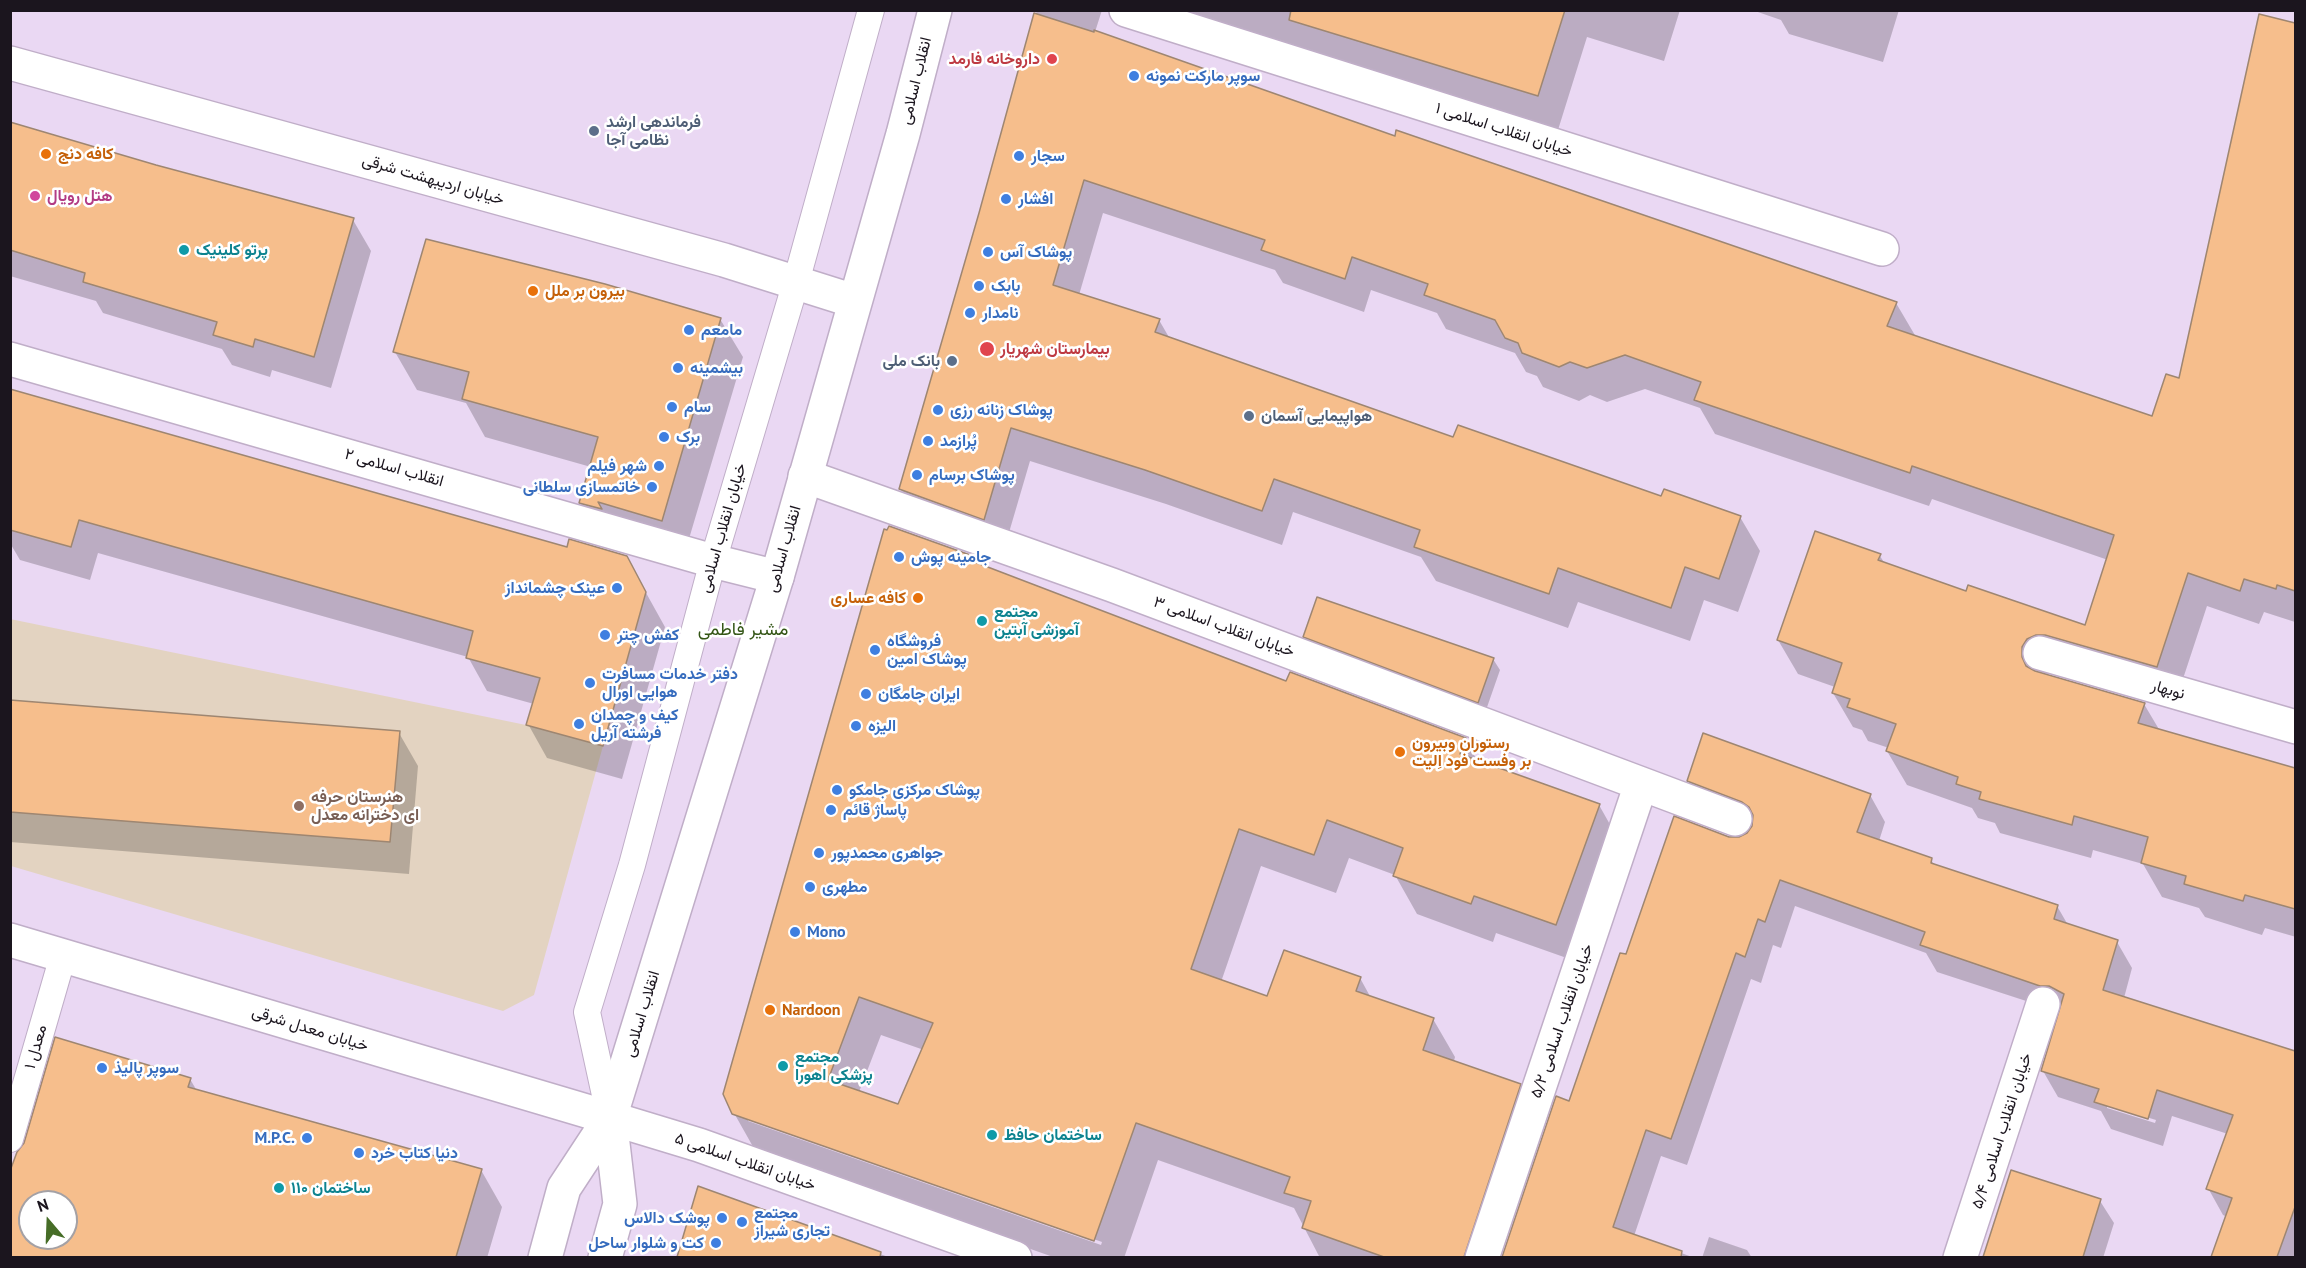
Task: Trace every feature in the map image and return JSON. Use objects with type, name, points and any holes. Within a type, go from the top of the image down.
[{"type":"street","name":"انقلاب اسلامی","points":[[545,1257],[564,1188],[610,1118],[777,577],[903,134],[934,10]]},
{"type":"street","name":"خیابان انقلاب اسلامی ۱","points":[[1126,10],[1882,249]]},
{"type":"street","name":"خیابان اردیبهشت شرقی","points":[[10,63],[724,260],[854,301]]},
{"type":"street","name":"۲ انقلاب اسلامی","points":[[10,359],[713,561],[777,577]]},
{"type":"street","name":"خیابان انقلاب اسلامی ۳","points":[[805,476],[1123,589],[1736,819]]},
{"type":"street","name":"نوبهار","points":[[2040,653],[2295,727]]},
{"type":"street","name":"خیابان انقلاب اسلامی ۵/۲","points":[[1482,1257],[1641,784]]},
{"type":"street","name":"خیابان معدل شرقی","points":[[10,940],[610,1118]]},
{"type":"street","name":"خیابان انقلاب اسلامی ۵/۴","points":[[1960,1257],[2043,1004]]},
{"type":"street","name":"انقلاب اسلامی","points":[[605,1257],[620,1204],[610,1118]]},
{"type":"street","name":"خیابان انقلاب اسلامی ۵","points":[[610,1118],[699,1145],[1015,1257]]},
{"type":"lane","name":"خیابان انقلاب اسلامی","points":[[610,1118],[587,1012],[632,865],[713,561],[796,282],[871,10]]},
{"type":"lane","name":"۱ معدل","points":[[10,1139],[63,956]]},
{"type":"shaded area","name":"هنرستان حرفه ای دخترانه معدل","points":[[10,619],[526,725],[603,746],[534,995],[503,1011],[11,866]]},
{"type":"building","points":[[1291,10],[1565,10],[1538,96],[1289,20]]},
{"type":"building","points":[[1034,13],[1094,32],[1094,30],[1395,136],[1396,130],[1897,302],[1887,326],[2152,416],[2166,374],[2179,378],[2259,14],[2295,23],[2295,591],[2277,585],[2276,589],[2244,579],[2240,591],[2188,573],[2157,667],[2045,635],[2036,635],[2027,639],[2022,647],[2022,657],[2026,666],[2035,671],[2145,703],[2138,723],[2295,768],[2295,909],[2245,895],[2243,901],[2184,884],[2186,876],[2141,863],[2148,837],[2074,816],[2072,825],[1979,799],[1981,792],[1956,784],[1958,777],[1886,751],[1896,724],[1847,707],[1850,699],[1832,693],[1842,663],[1777,640],[1815,531],[1881,554],[1878,560],[1966,591],[1968,585],[2085,625],[2114,535],[1912,466],[1910,473],[1694,400],[1701,382],[1625,355],[1587,368],[1570,362],[1559,367],[1522,353],[1518,343],[1505,338],[1495,320],[1424,295],[1428,284],[1352,257],[1345,279],[1261,250],[1265,240],[1084,180],[1053,285],[1160,319],[1155,332],[1453,437],[1458,425],[1661,496],[1664,489],[1741,516],[1719,579],[1685,567],[1671,608],[1558,568],[1549,594],[1414,547],[1420,530],[1274,479],[1262,511],[1145,470],[1011,428],[984,520],[899,489]]},
{"type":"building","points":[[10,122],[156,165],[354,218],[314,357],[255,339],[253,347],[213,335],[217,322],[83,282],[85,273],[10,250]]},
{"type":"building","points":[[426,239],[605,284],[721,318],[662,521],[598,502],[602,509],[579,503],[598,437],[462,399],[469,372],[393,352]]},
{"type":"building","points":[[10,389],[567,547],[569,539],[627,556],[646,592],[603,746],[526,725],[540,678],[466,658],[473,631],[79,520],[71,547],[10,530]]},
{"type":"building","points":[[889,526],[973,556],[972,561],[1286,681],[1290,672],[1466,738],[1460,754],[1600,804],[1556,925],[1474,896],[1471,904],[1393,876],[1403,848],[1327,820],[1314,855],[1239,829],[1191,969],[1267,996],[1284,950],[1361,977],[1356,991],[1434,1018],[1423,1050],[1521,1084],[1464,1257],[1384,1257],[1302,1228],[1311,1201],[1284,1193],[1290,1177],[1136,1123],[1094,1241],[732,1114],[723,1094],[884,529],[887,530]],"holes":[[[859,997],[933,1023],[898,1104],[828,1080]]]},
{"type":"building","points":[[1317,597],[1494,658],[1478,703],[1303,637]]},
{"type":"building","points":[[10,700],[400,731],[390,842],[10,812]]},
{"type":"building","points":[[1703,733],[1871,794],[1857,832],[1932,858],[1931,863],[2058,905],[2054,919],[2118,940],[2103,990],[2295,1051],[2295,1207],[2277,1257],[2211,1257],[2232,1198],[2206,1189],[2233,1115],[2157,1090],[2148,1119],[2094,1102],[2099,1089],[2041,1071],[2064,994],[2049,986],[2040,986],[1920,945],[1925,932],[1780,880],[1765,922],[1758,919],[1745,957],[1736,953],[1671,1139],[1646,1130],[1613,1227],[1682,1251],[1681,1257],[1502,1257],[1556,1096],[1569,1101],[1620,953],[1626,954],[1674,816],[1729,837],[1739,837],[1747,833],[1752,826],[1753,815],[1749,807],[1742,802],[1687,781]]},
{"type":"building","points":[[55,1037],[191,1078],[188,1087],[482,1169],[456,1257],[10,1257],[10,1171],[17,1152],[24,1143]]},
{"type":"building","points":[[2011,1170],[2101,1199],[2083,1257],[1983,1257]]},
{"type":"building","name":"مجتمع تجاری شیراز","points":[[698,1186],[881,1252],[880,1257],[677,1257]]},
{"type":"place","name":"داروخانه فارمد","points":[[1052,59]]},
{"type":"place","name":"سوپر مارکت نمونه","points":[[1134,76]]},
{"type":"place","name":"فرماندهی ارشد نظامی آجا","points":[[594,131]]},
{"type":"place","name":"کافه دنج","points":[[46,154]]},
{"type":"place","name":"سجار","points":[[1019,156]]},
{"type":"place","name":"هتل رویال","points":[[35,196]]},
{"type":"place","name":"افشار","points":[[1006,199]]},
{"type":"place","name":"پرتو کلینیک","points":[[184,250]]},
{"type":"place","name":"پوشاک آس","points":[[988,252]]},
{"type":"place","name":"بابک","points":[[979,286]]},
{"type":"place","name":"بیرون بر ملل","points":[[533,291]]},
{"type":"place","name":"نامدار","points":[[970,313]]},
{"type":"place","name":"مامعم","points":[[689,330]]},
{"type":"place","name":"بیمارستان شهریار","points":[[987,349]]},
{"type":"place","name":"بانک ملی","points":[[952,361]]},
{"type":"place","name":"بیشمینه","points":[[678,368]]},
{"type":"place","name":"سام","points":[[672,407]]},
{"type":"place","name":"پوشاک زنانه رزی","points":[[938,410]]},
{"type":"place","name":"هواپیمایی آسمان","points":[[1249,416]]},
{"type":"place","name":"برک","points":[[664,437]]},
{"type":"place","name":"پُرازمد","points":[[928,441]]},
{"type":"place","name":"شهر فیلم","points":[[659,466]]},
{"type":"place","name":"پوشاک برسام","points":[[917,475]]},
{"type":"place","name":"خاتمسازی سلطانی","points":[[652,487]]},
{"type":"place","name":"جامینه پوش","points":[[899,557]]},
{"type":"place","name":"عینک چشمانداز","points":[[617,588]]},
{"type":"place","name":"کافه عساری","points":[[918,598]]},
{"type":"place","name":"مجتمع آموزشی آبتین","points":[[982,621]]},
{"type":"place","name":"کفش چتر","points":[[605,635]]},
{"type":"place","name":"فروشگاه پوشاک امین","points":[[875,650]]},
{"type":"place","name":"دفتر خدمات مسافرت هوایی اورال","points":[[590,683]]},
{"type":"place","name":"ایران جامگان","points":[[866,694]]},
{"type":"place","name":"کیف و چمدان فرشته آریل","points":[[579,724]]},
{"type":"place","name":"الیزه","points":[[856,726]]},
{"type":"place","name":"رستوران وبیرون بر وفست فود اِلیت","points":[[1400,752]]},
{"type":"place","name":"پوشاک مرکزی جامکو","points":[[837,790]]},
{"type":"place","name":"هنرستان حرفه ای دخترانه معدل","points":[[299,806]]},
{"type":"place","name":"پاساژ قائم","points":[[831,810]]},
{"type":"place","name":"جواهری محمدپور","points":[[819,853]]},
{"type":"place","name":"مطهری","points":[[810,887]]},
{"type":"place","name":"Mono","points":[[795,932]]},
{"type":"place","name":"Nardoon","points":[[770,1010]]},
{"type":"place","name":"مجتمع پزشکی اهورا","points":[[783,1066]]},
{"type":"place","name":"سوپر پالیذ","points":[[102,1068]]},
{"type":"place","name":"ساختمان حافظ","points":[[992,1135]]},
{"type":"place","name":"M.P.C.","points":[[307,1138]]},
{"type":"place","name":"دنیا کتاب خرد","points":[[359,1153]]},
{"type":"place","name":"ساختمان ۱۱۰","points":[[279,1188]]},
{"type":"place","name":"پوشک دالاس","points":[[722,1218]]},
{"type":"place","name":"مجتمع تجاری شیراز","points":[[742,1222]]},
{"type":"place","name":"کت و شلوار ساحل","points":[[716,1243]]},
{"type":"district","name":"مشیر فاطمی","points":[[743,630]]}]
